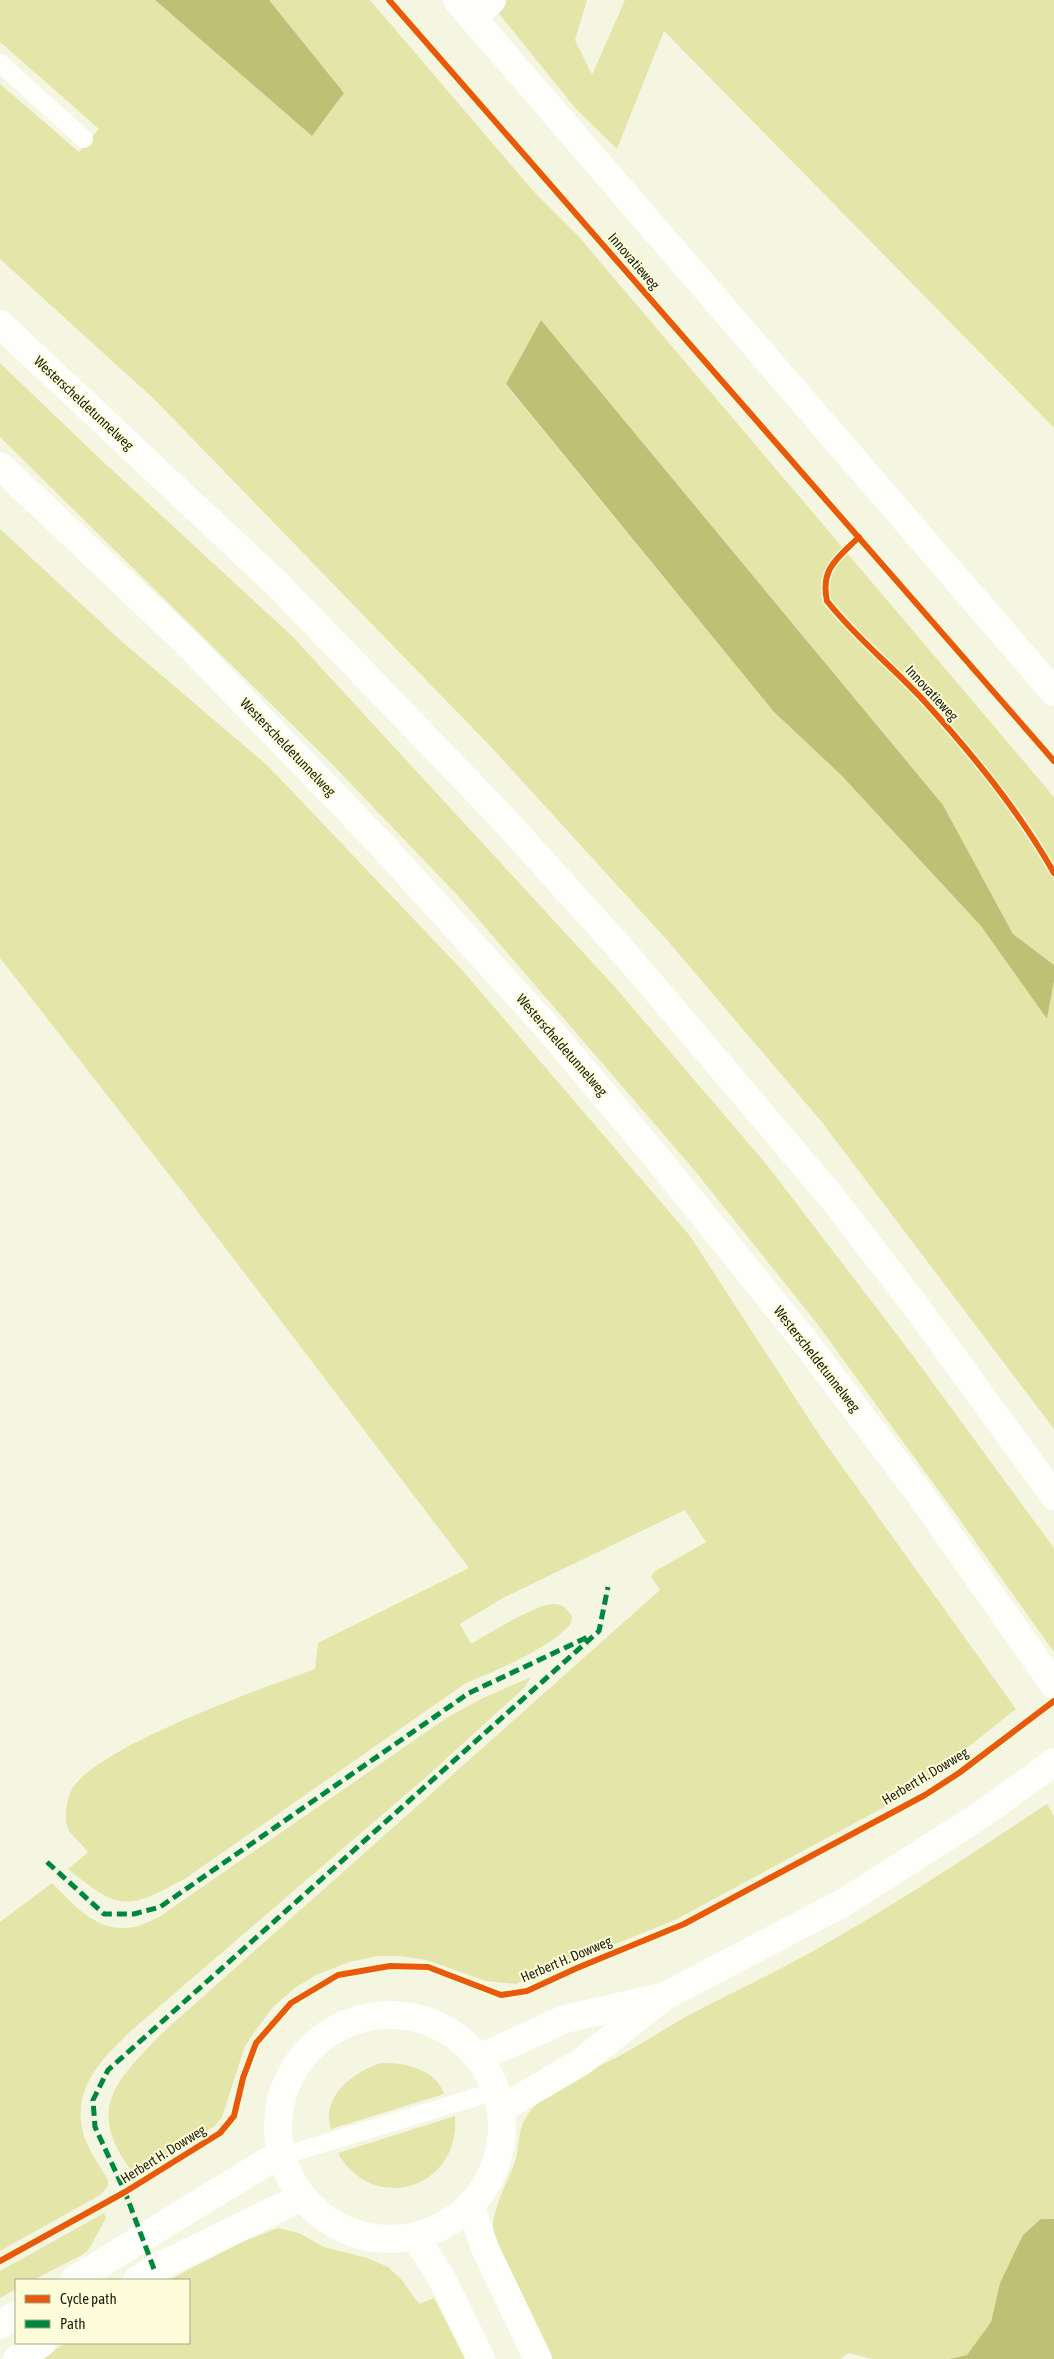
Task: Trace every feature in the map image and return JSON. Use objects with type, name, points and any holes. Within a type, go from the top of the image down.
[{"type":"main road","points":[[492,0],[465,9],[1054,692]]},
{"type":"main road","name":"Westerscheldetunnelweg","points":[[0,324],[279,586],[499,814],[602,928],[834,1200],[930,1325],[1054,1496]]},
{"type":"main road","name":"Westerscheldetunnelweg","points":[[0,466],[186,642],[380,843],[546,1026],[657,1158],[803,1339],[919,1493],[1054,1684]]},
{"type":"main road","points":[[498,2100],[581,2062],[665,1996],[843,1903],[984,1813],[1054,1762]]},
{"type":"main road","points":[[479,2058],[565,2019],[665,1996]]},
{"type":"main road","points":[[390,2014],[424,2019],[454,2034],[479,2058],[489,2074],[498,2100],[502,2135],[497,2161],[486,2184],[470,2205],[445,2224],[415,2236],[390,2239],[366,2236],[342,2228],[320,2214],[302,2197],[281,2155],[278,2120],[285,2087],[301,2057],[326,2034],[356,2019],[390,2014]]},
{"type":"main road","points":[[76,2279],[281,2155]]},
{"type":"main road","points":[[139,2279],[154,2269],[302,2197]]},
{"type":"main road","points":[[470,2205],[486,2251],[538,2359]]},
{"type":"main road","points":[[415,2236],[441,2277],[481,2359]]},
{"type":"main road","points":[[0,2325],[15,2316]]},
{"type":"main road","points":[[17,2359],[40,2344]]},
{"type":"lane","points":[[0,63],[84,139]]},
{"type":"lane","points":[[281,2155],[498,2100]]},
{"type":"green space","points":[[0,0],[155,0],[312,136],[344,93],[269,0],[370,0],[535,193],[580,238],[1054,797],[1054,965],[1013,934],[943,805],[541,320],[506,385],[774,712],[841,775],[981,926],[1047,1019],[1054,981],[1054,1429],[821,1121],[667,940],[494,750],[155,400],[0,259],[0,84],[79,152],[99,129],[0,42]]},
{"type":"green space","points":[[488,0],[587,0],[575,40],[592,75],[625,0],[1054,0],[1054,428],[664,31],[617,149],[576,109]]},
{"type":"green space","points":[[0,363],[98,457],[292,636],[614,986],[767,1165],[908,1349],[1054,1548],[1054,1652],[815,1321],[695,1171],[460,898],[331,763],[0,437]]},
{"type":"green space","points":[[0,529],[119,639],[268,766],[462,970],[690,1236],[818,1433],[1016,1709],[939,1770],[940,1773],[905,1796],[675,1920],[516,1984],[486,1981],[426,1960],[400,1956],[378,1956],[349,1962],[316,1975],[295,1988],[273,2007],[245,2046],[222,2117],[215,2126],[142,2171],[130,2169],[117,2147],[110,2128],[109,2111],[113,2095],[132,2065],[162,2033],[660,1590],[651,1577],[654,1572],[706,1542],[685,1510],[501,1599],[460,1624],[471,1644],[512,1620],[546,1605],[560,1605],[572,1616],[569,1626],[548,1643],[506,1666],[466,1683],[186,1878],[166,1889],[137,1901],[125,1902],[100,1893],[68,1869],[88,1852],[70,1832],[66,1823],[67,1806],[71,1791],[86,1774],[111,1756],[182,1721],[315,1669],[318,1643],[469,1568],[185,1195],[0,958]]},
{"type":"green space","points":[[531,1677],[525,1687],[425,1778],[132,2030],[110,2052],[92,2076],[85,2089],[81,2104],[84,2136],[108,2180],[108,2186],[100,2195],[0,2251],[0,1922],[52,1883],[69,1901],[88,1916],[109,1926],[121,1928],[134,1927],[159,1917],[448,1717],[483,1698]]},
{"type":"green space","points":[[1047,1804],[1054,1816],[1054,2219],[1041,2219],[1000,2283],[991,2322],[967,2355],[949,2359],[872,2359],[849,2353],[840,2359],[550,2359],[506,2271],[494,2236],[493,2223],[499,2200],[517,2156],[520,2132],[524,2121],[536,2105],[557,2087],[621,2055],[687,2016],[787,1965],[846,1932],[934,1878]]},
{"type":"green space","points":[[381,2063],[409,2066],[427,2073],[440,2085],[444,2094],[331,2129],[329,2117],[335,2096],[351,2079]]},
{"type":"green space","points":[[455,2116],[453,2141],[444,2161],[430,2176],[412,2185],[392,2188],[372,2184],[353,2172],[338,2153]]},
{"type":"green space","points":[[104,2213],[106,2218],[89,2249],[82,2255],[35,2279],[15,2279],[15,2290],[0,2298],[0,2271]]},
{"type":"green space","points":[[278,2228],[299,2233],[324,2247],[367,2258],[388,2267],[401,2279],[419,2304],[434,2298],[465,2359],[41,2359],[64,2344],[190,2344],[190,2279],[171,2279],[242,2242]]},
{"type":"shaded area","points":[[155,0],[269,0],[344,93],[312,136]]},
{"type":"shaded area","points":[[541,320],[943,805],[1013,934],[1054,965],[1054,981],[1047,1019],[981,926],[841,775],[774,712],[506,384]]},
{"type":"shaded area","points":[[1041,2219],[1054,2219],[1054,2359],[949,2359],[967,2355],[991,2322],[1000,2283],[1023,2235]]},
{"type":"marked path","points":[[154,2269],[125,2192],[95,2127],[93,2100],[108,2070],[599,1631],[608,1587]]},
{"type":"marked path","points":[[47,1862],[104,1914],[134,1914],[160,1907],[469,1693],[590,1636]]},
{"type":"cycle path","name":"Innovatieweg","points":[[389,0],[1054,761]]},
{"type":"cycle path","name":"Innovatieweg","points":[[859,537],[832,564],[826,580],[827,601],[850,628],[925,702],[960,742],[1026,828],[1054,873]]},
{"type":"cycle path","name":"Herbert H. Dowweg","points":[[0,2261],[125,2192],[220,2133],[234,2116],[243,2078],[256,2043],[291,2003],[338,1975],[390,1966],[428,1967],[501,1995],[527,1991],[577,1968],[684,1924],[925,1795],[959,1773],[1054,1701]]}]
